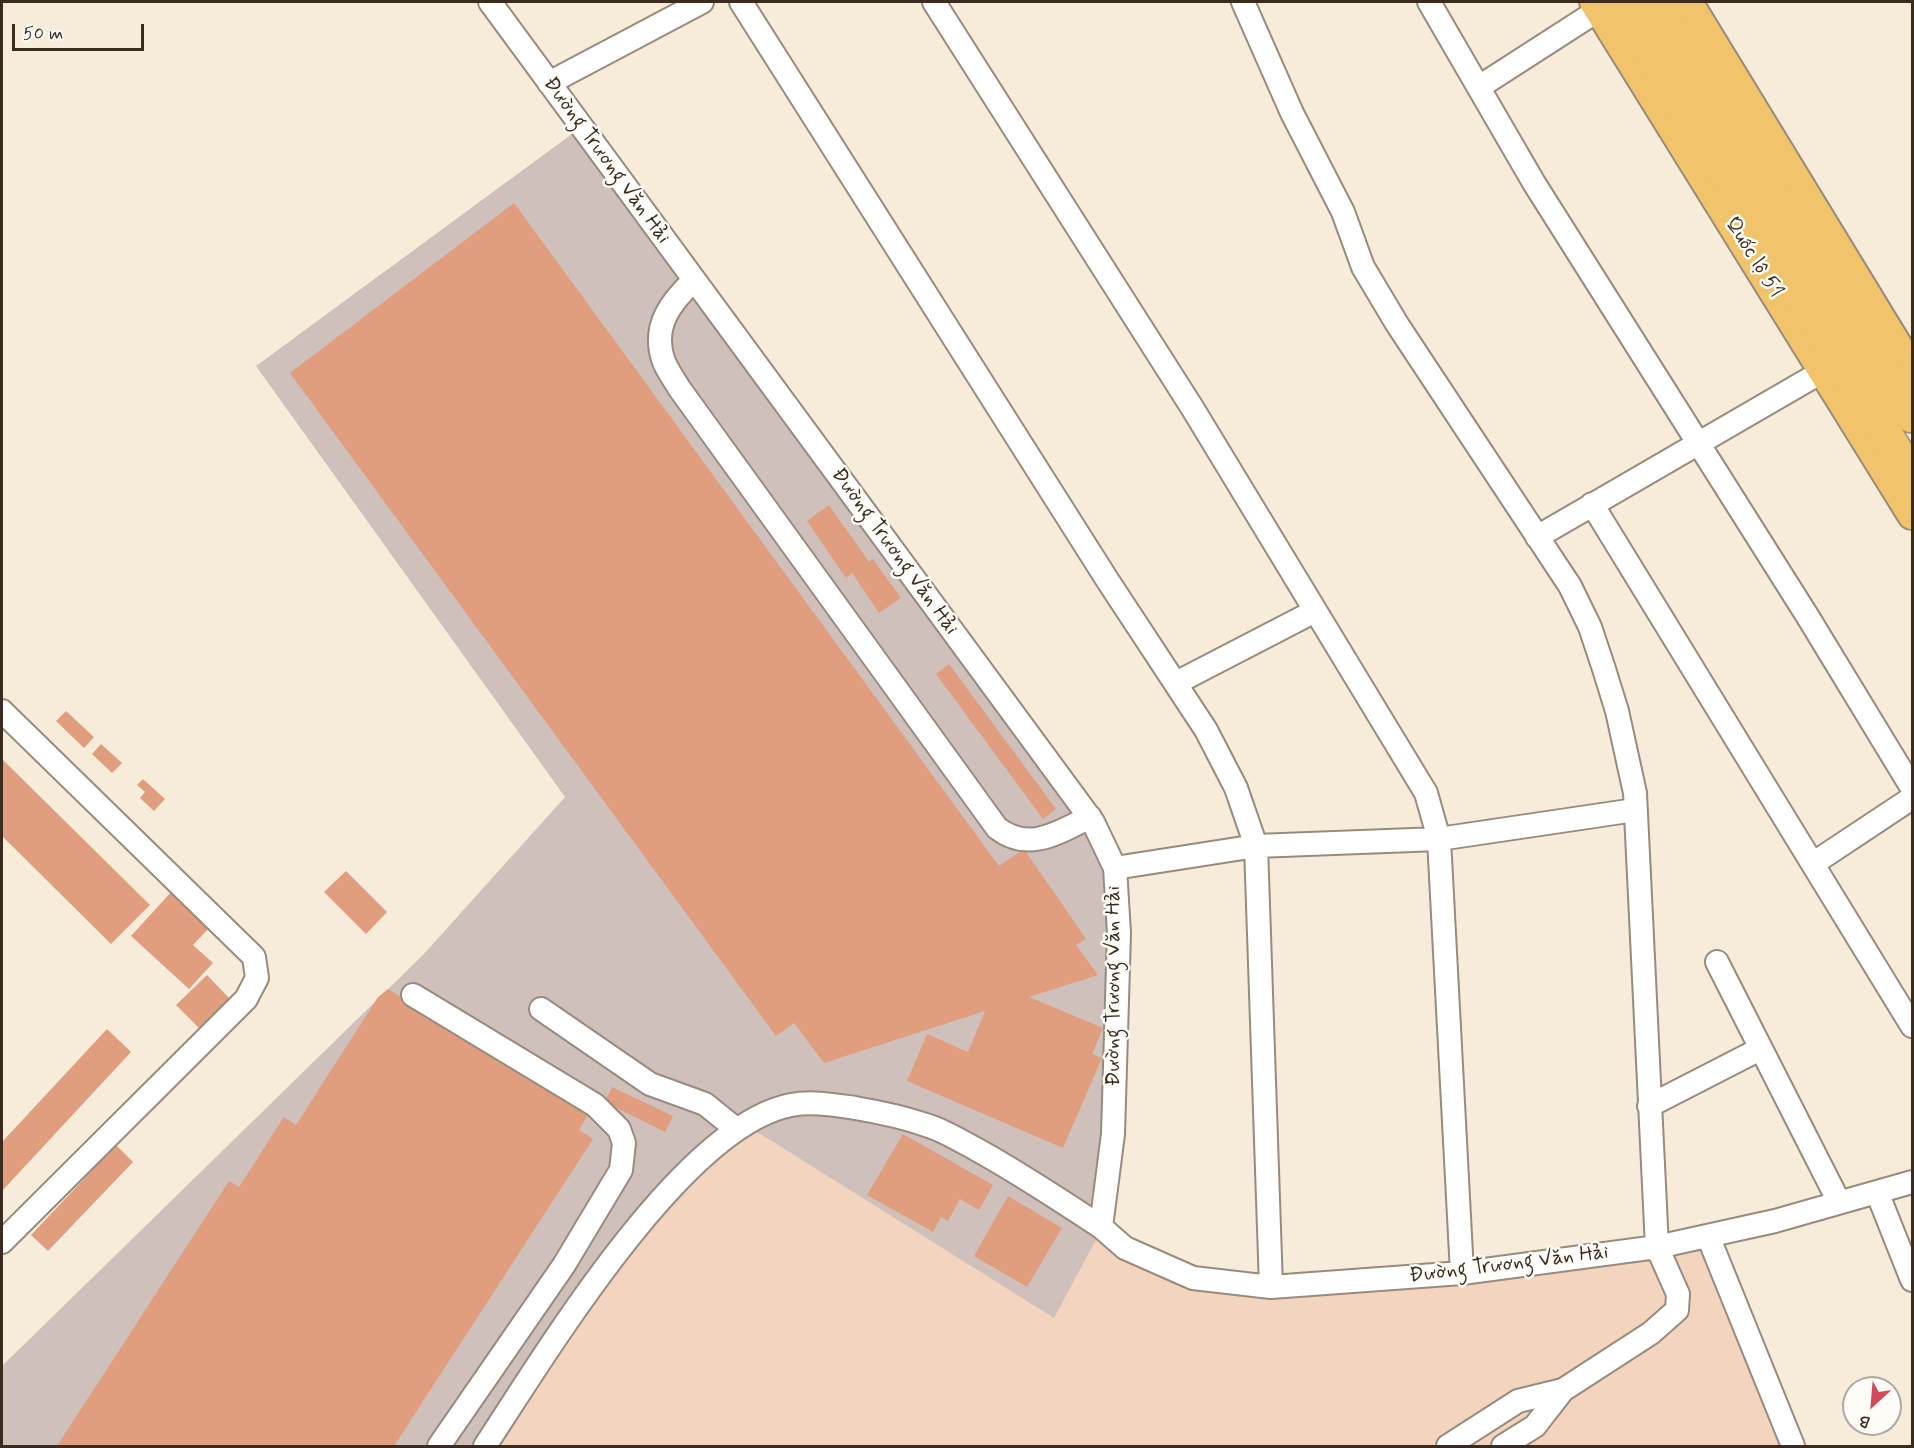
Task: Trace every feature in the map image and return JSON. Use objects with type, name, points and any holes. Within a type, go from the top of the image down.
[{"type":"highway","points":[[1654,2],[1912,416]]},
{"type":"highway","name":"Quốc lộ 51","points":[[1606,4],[1831,365],[1912,477]]},
{"type":"main road","points":[[1688,2],[1912,369]]},
{"type":"main road","name":"Quốc lộ 51","points":[[1831,365],[1912,515]]},
{"type":"street","name":"Đường Trương Văn Hải","points":[[490,2],[1090,817],[1115,868],[1119,933],[1114,1110],[1110,1175],[1101,1227],[1125,1248],[1193,1278],[1271,1287],[1462,1273],[1657,1247],[1708,1236],[1912,1182]]},
{"type":"street","points":[[549,83],[702,2]]},
{"type":"street","points":[[741,2],[1108,581],[1176,683],[1227,768],[1256,846],[1271,1287]]},
{"type":"street","points":[[934,2],[1193,409],[1421,785],[1432,810],[1438,838],[1462,1273]]},
{"type":"street","points":[[1244,2],[1292,113],[1342,212],[1363,267],[1397,324],[1570,586],[1593,637],[1617,711],[1635,793],[1657,1247],[1678,1294],[1677,1310],[1651,1333],[1563,1390],[1535,1426],[1503,1446]]},
{"type":"street","points":[[1429,2],[1534,183],[1912,788]]},
{"type":"street","points":[[1479,87],[1606,4]]},
{"type":"street","points":[[694,280],[671,303],[661,334],[663,358],[679,388],[997,828],[1012,838],[1034,841],[1050,838],[1090,817]]},
{"type":"street","points":[[1538,537],[1831,365]]},
{"type":"street","points":[[1592,504],[1912,1026]]},
{"type":"street","points":[[1176,683],[1315,611]]},
{"type":"street","points":[[2,711],[254,957],[257,978],[246,999],[2,1242]]},
{"type":"street","points":[[1814,863],[1912,798]]},
{"type":"street","points":[[1115,868],[1256,846],[1438,838],[1635,810]]},
{"type":"street","points":[[1717,962],[1839,1202]]},
{"type":"street","points":[[412,995],[595,1105],[619,1129],[624,1143],[621,1170],[564,1265],[440,1446]]},
{"type":"street","points":[[541,1009],[650,1084],[705,1104],[736,1129]]},
{"type":"street","points":[[1649,1106],[1760,1049]]},
{"type":"street","points":[[485,1446],[608,1265],[674,1184],[736,1129],[762,1114],[782,1108],[823,1103],[866,1110],[931,1126],[1030,1180],[1101,1227]]},
{"type":"street","points":[[1877,1192],[1912,1280]]},
{"type":"street","points":[[1708,1236],[1793,1446]]},
{"type":"street","points":[[1448,1446],[1518,1401],[1563,1390]]},
{"type":"shaded area","points":[[576,131],[1088,826],[1109,869],[1107,1133],[1096,1217],[1034,1175],[823,1097],[728,1128],[478,1446],[2,1446],[2,1366],[423,955],[565,797],[256,366]]},
{"type":"shaded area","points":[[822,1109],[927,1132],[1099,1234],[1054,1318],[751,1128],[765,1119]]},
{"type":"shaded area","points":[[751,1128],[1099,1234],[1192,1284],[1704,1243],[1786,1446],[493,1446],[568,1333],[678,1188]]},
{"type":"building","points":[[514,203],[999,866],[1024,849],[1086,939],[1076,945],[1098,975],[1029,997],[1103,1028],[1092,1054],[1102,1058],[1063,1148],[907,1081],[927,1034],[968,1052],[985,1011],[824,1063],[794,1023],[776,1036],[290,373]]},
{"type":"building","points":[[829,505],[869,562],[873,559],[901,598],[879,613],[852,573],[846,578],[807,521]]},
{"type":"building","points":[[949,664],[1056,809],[1043,819],[936,674]]},
{"type":"building","points":[[66,711],[94,737],[84,748],[56,721]]},
{"type":"building","points":[[101,744],[122,763],[112,773],[92,754]]},
{"type":"building","points":[[2,759],[150,905],[111,944],[2,836]]},
{"type":"building","points":[[143,779],[165,799],[154,811],[140,798],[145,792],[137,785]]},
{"type":"building","points":[[346,871],[387,912],[366,934],[324,892]]},
{"type":"building","points":[[173,890],[212,925],[193,945],[213,963],[189,989],[131,936]]},
{"type":"building","points":[[207,975],[229,998],[199,1028],[176,1005]]},
{"type":"building","points":[[388,989],[589,1113],[579,1130],[593,1139],[394,1446],[57,1446],[229,1181],[239,1187],[284,1117],[296,1125],[378,997]]},
{"type":"building","points":[[107,1029],[131,1052],[2,1191],[2,1142]]},
{"type":"building","points":[[612,1087],[673,1116],[665,1132],[605,1102]]},
{"type":"building","points":[[903,1134],[993,1185],[979,1210],[960,1199],[948,1221],[941,1217],[933,1232],[867,1195]]},
{"type":"building","points":[[116,1145],[133,1162],[48,1251],[31,1235]]},
{"type":"building","points":[[1008,1196],[1062,1228],[1027,1287],[974,1256]]}]
